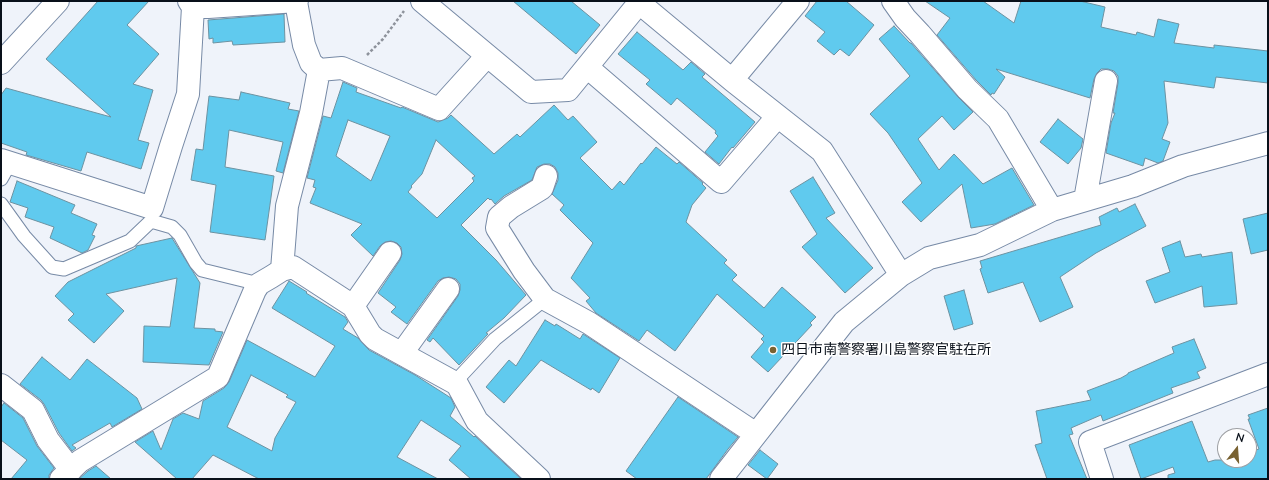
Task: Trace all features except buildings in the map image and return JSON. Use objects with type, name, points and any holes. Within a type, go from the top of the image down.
[{"type":"street","points":[[1,63],[58,1]]},
{"type":"street","points":[[4,168],[152,215],[171,146],[188,94],[191,4],[208,7],[297,1],[304,45],[310,63],[319,70],[342,68],[439,109],[486,56]]},
{"type":"street","points":[[732,80],[798,1]]},
{"type":"street","points":[[893,1],[905,18],[967,89],[998,119],[1052,210]]},
{"type":"street","points":[[414,4],[486,56],[531,92],[568,90],[638,2],[732,80],[822,151],[901,275]]},
{"type":"street","points":[[587,67],[721,182],[778,116]]},
{"type":"street","points":[[282,270],[287,206],[311,113],[319,70]]},
{"type":"street","points":[[1084,200],[1106,81]]},
{"type":"street","points":[[721,479],[844,322],[901,275],[928,258],[980,245],[1052,210],[1084,200],[1104,196],[1182,166],[1268,143]]},
{"type":"street","points":[[546,176],[542,188],[511,207],[499,217],[497,228],[524,271],[545,299],[599,330],[756,434]]},
{"type":"street","points":[[353,306],[390,253]]},
{"type":"street","points":[[1,385],[34,410],[66,474],[80,461],[218,377],[255,290],[259,284],[282,270],[293,267],[353,306],[370,334],[375,339],[455,382],[477,421],[539,479]]},
{"type":"street","points":[[402,353],[448,289]]},
{"type":"street","points":[[1102,479],[1090,442],[1268,374]]},
{"type":"lane","points":[[1,204],[24,236],[52,267],[64,269],[130,241],[152,215],[172,227],[180,235],[196,263],[202,270],[259,284]]},
{"type":"lane","points":[[455,382],[495,339],[545,299]]},
{"type":"path","points":[[353,73],[363,62],[366,56],[414,4]]},
{"type":"place","name":"四日市南警察署川島警察官駐在所","points":[[773,350]]}]
